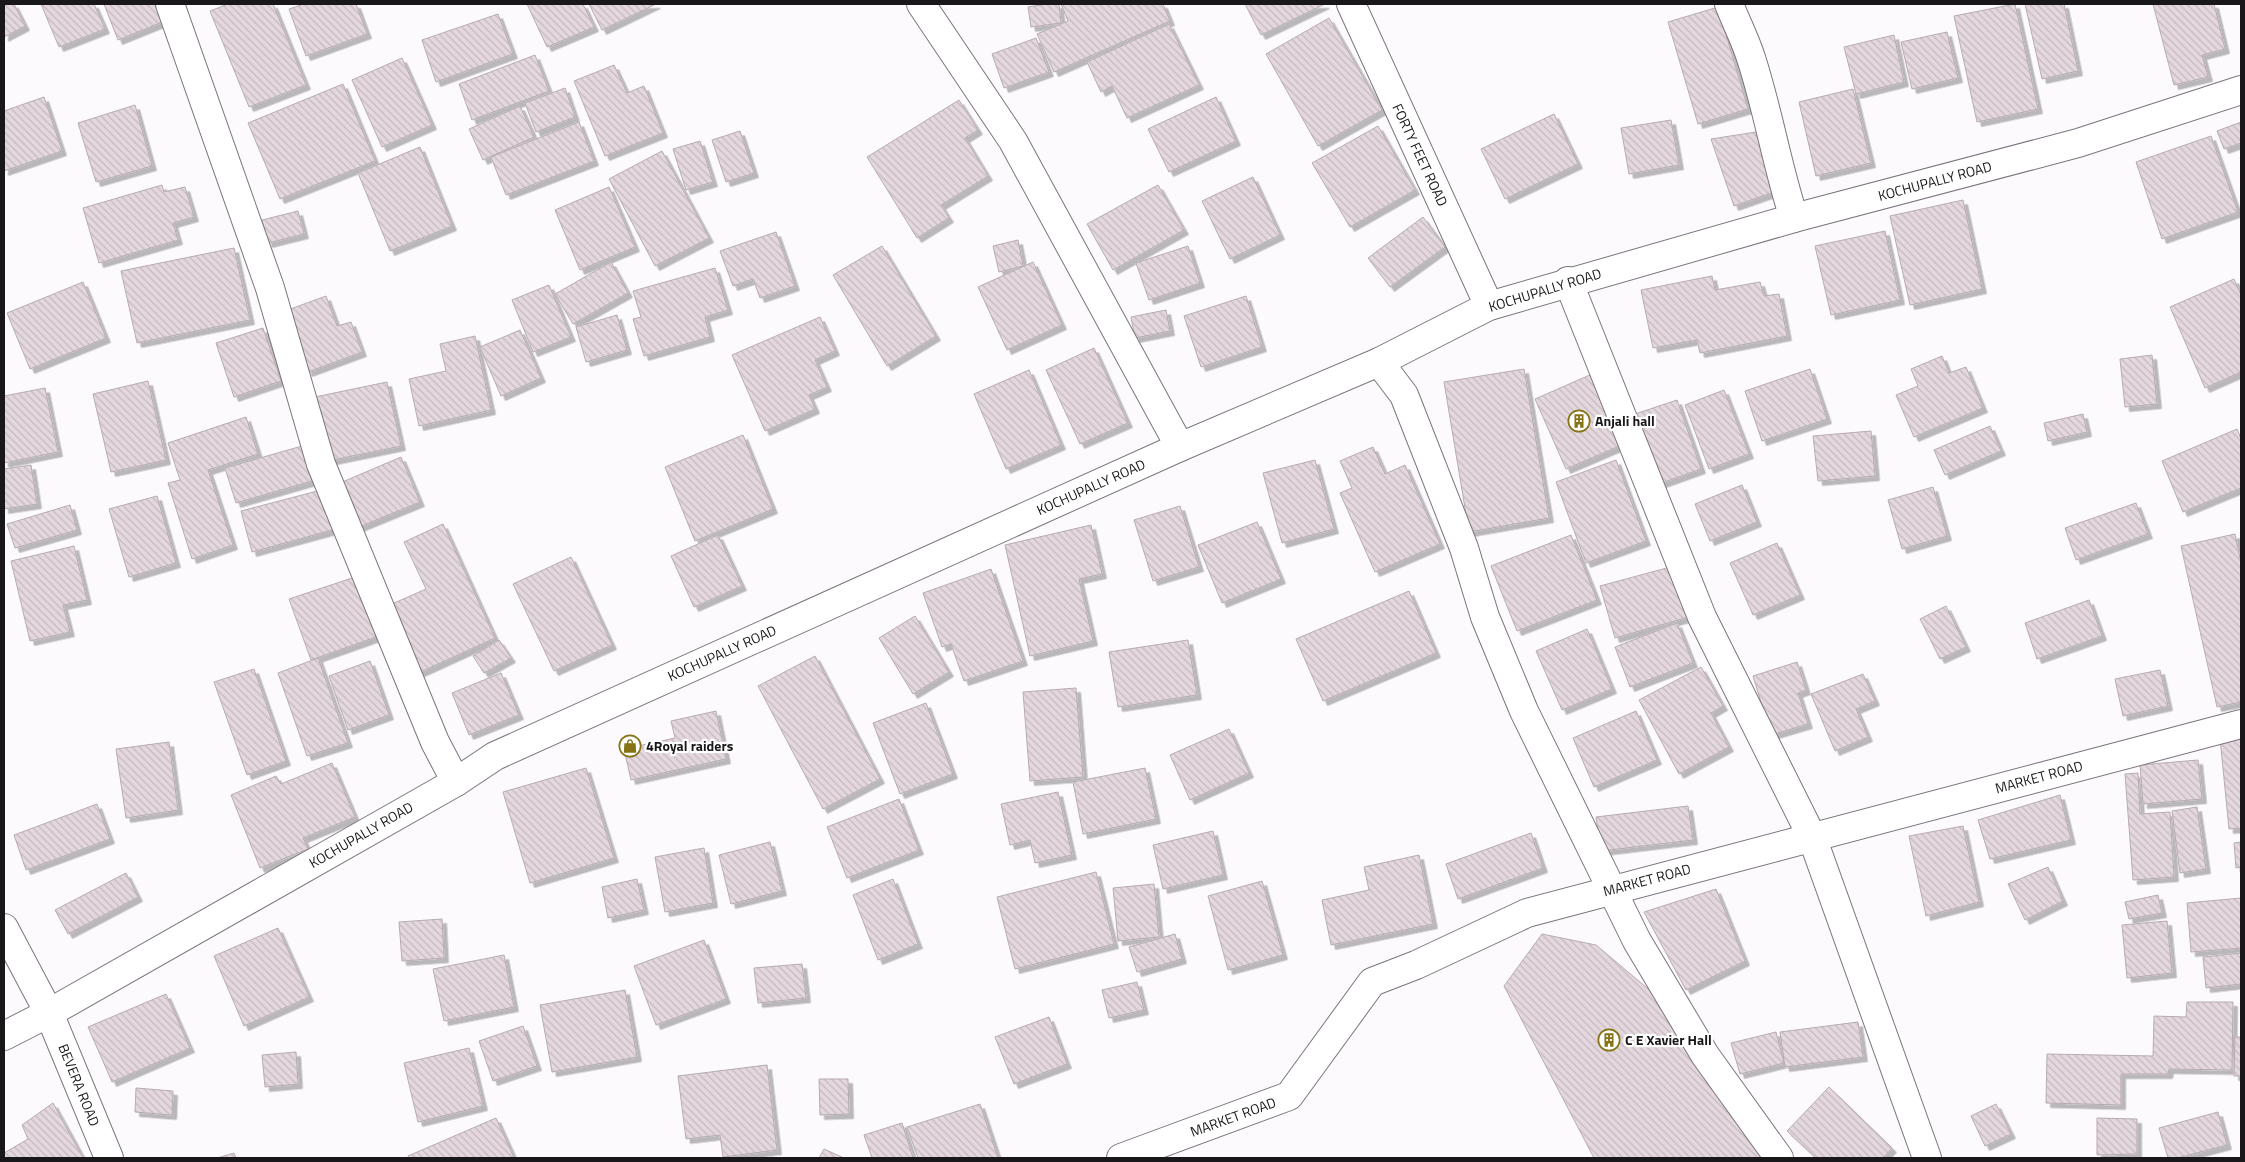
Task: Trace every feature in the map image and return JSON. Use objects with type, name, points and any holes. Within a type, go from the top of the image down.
[{"type":"street","points":[[170,4],[270,288],[322,464],[435,742],[456,782]]},
{"type":"street","points":[[921,4],[1013,141],[1180,447]]},
{"type":"street","name":"FORTY FEET ROAD","points":[[1351,4],[1489,306]]},
{"type":"street","points":[[1729,4],[1750,56],[1771,128],[1783,186],[1794,218]]},
{"type":"street","name":"KOCHUPALLY ROAD","points":[[4,1036],[49,1013],[456,782],[495,756],[1180,447],[1379,362],[1489,306],[1568,281],[1794,218],[2078,143],[2241,90]]},
{"type":"street","points":[[1568,281],[1702,617],[1812,837],[1927,1158]]},
{"type":"street","points":[[1379,362],[1404,395],[1464,548],[1485,617],[1520,702],[1637,941],[1663,988],[1705,1055],[1779,1158]]},
{"type":"street","name":"MARKET ROAD","points":[[1121,1158],[1289,1096],[1372,982],[1416,965],[1527,913],[2241,724]]},
{"type":"street","name":"BEVERA ROAD","points":[[4,928],[49,1013],[109,1158]]},
{"type":"building","points":[[4,4],[14,4],[25,26],[4,37]]},
{"type":"building","points":[[41,4],[94,4],[105,29],[59,47]]},
{"type":"building","points":[[104,4],[158,4],[165,21],[118,40]]},
{"type":"building","points":[[228,4],[273,4],[306,85],[249,107],[210,11]]},
{"type":"building","points":[[304,4],[356,4],[367,34],[306,56],[289,9]]},
{"type":"building","points":[[527,4],[583,4],[594,27],[547,47]]},
{"type":"building","points":[[589,4],[656,4],[602,30]]},
{"type":"building","points":[[1059,4],[1061,23],[1031,27],[1028,7]]},
{"type":"building","points":[[1061,4],[1163,4],[1170,21],[1054,72],[1037,34],[1068,21]]},
{"type":"building","points":[[1245,4],[1325,4],[1261,35]]},
{"type":"building","points":[[2015,4],[2038,109],[1977,122],[1954,16]]},
{"type":"building","points":[[2025,4],[2064,4],[2078,71],[2042,79]]},
{"type":"building","points":[[2153,4],[2214,4],[2225,49],[2202,55],[2208,77],[2174,85]]},
{"type":"building","points":[[1718,7],[1748,109],[1698,124],[1668,22]]},
{"type":"building","points":[[498,14],[513,54],[436,82],[422,40]]},
{"type":"building","points":[[1329,18],[1382,110],[1318,146],[1266,54]]},
{"type":"building","points":[[1169,24],[1199,85],[1127,118],[1112,86],[1101,92],[1087,62]]},
{"type":"building","points":[[1947,32],[1958,78],[1912,89],[1901,42]]},
{"type":"building","points":[[1894,35],[1904,82],[1856,94],[1844,47]]},
{"type":"building","points":[[1036,38],[1049,72],[1004,88],[992,54]]},
{"type":"building","points":[[535,55],[549,91],[472,120],[459,84]]},
{"type":"building","points":[[402,58],[432,125],[382,147],[352,80]]},
{"type":"building","points":[[614,65],[627,93],[644,86],[663,133],[605,156],[574,81]]},
{"type":"building","points":[[343,84],[375,161],[280,199],[248,123]]},
{"type":"building","points":[[565,88],[575,117],[536,132],[525,103]]},
{"type":"building","points":[[1853,89],[1871,163],[1816,176],[1799,102]]},
{"type":"building","points":[[44,97],[62,151],[4,171],[4,111]]},
{"type":"building","points":[[1216,97],[1236,141],[1169,172],[1148,129]]},
{"type":"building","points":[[959,100],[978,130],[965,138],[988,176],[941,205],[949,218],[917,238],[867,157]]},
{"type":"building","points":[[135,105],[152,166],[96,182],[78,123]]},
{"type":"building","points":[[520,106],[534,137],[483,160],[469,129]]},
{"type":"building","points":[[1554,114],[1578,164],[1505,199],[1481,149]]},
{"type":"building","points":[[1671,120],[1679,165],[1629,174],[1621,128]]},
{"type":"building","points":[[579,122],[594,161],[506,195],[491,157]]},
{"type":"building","points":[[2241,122],[2241,143],[2224,149],[2217,131]]},
{"type":"building","points":[[1378,126],[1415,190],[1350,227],[1312,163]]},
{"type":"building","points":[[740,131],[754,173],[726,182],[712,140]]},
{"type":"building","points":[[1756,132],[1777,191],[1734,206],[1711,139]]},
{"type":"building","points":[[2211,136],[2238,212],[2162,239],[2136,162]]},
{"type":"building","points":[[700,141],[713,182],[686,190],[673,149]]},
{"type":"building","points":[[420,147],[452,226],[390,251],[358,173]]},
{"type":"building","points":[[662,151],[709,238],[655,266],[609,179]]},
{"type":"building","points":[[1253,177],[1280,235],[1230,259],[1202,201]]},
{"type":"building","points":[[162,185],[164,192],[185,187],[194,217],[173,223],[178,240],[99,263],[83,208]]},
{"type":"building","points":[[1158,185],[1184,230],[1113,270],[1087,224]]},
{"type":"building","points":[[609,187],[635,247],[580,270],[555,210]]},
{"type":"building","points":[[1963,200],[1982,289],[1910,305],[1890,216]]},
{"type":"building","points":[[298,211],[304,234],[268,243],[262,220]]},
{"type":"building","points":[[1423,217],[1445,247],[1390,287],[1368,258]]},
{"type":"building","points":[[1885,231],[1900,300],[1831,315],[1815,246]]},
{"type":"building","points":[[776,232],[795,286],[760,298],[753,279],[733,286],[720,251]]},
{"type":"building","points":[[1018,240],[1023,266],[999,272],[993,246]]},
{"type":"building","points":[[882,246],[936,336],[887,366],[833,275]]},
{"type":"building","points":[[1188,246],[1200,283],[1149,300],[1136,263]]},
{"type":"building","points":[[234,248],[250,320],[137,343],[121,271]]},
{"type":"building","points":[[611,262],[628,293],[573,324],[555,294]]},
{"type":"building","points":[[1033,262],[1062,325],[1007,350],[978,287]]},
{"type":"building","points":[[715,268],[728,310],[705,317],[710,337],[644,356],[633,319],[641,317],[633,291]]},
{"type":"building","points":[[1712,276],[1715,290],[1760,282],[1764,296],[1779,294],[1787,336],[1700,353],[1697,340],[1653,348],[1641,290]]},
{"type":"building","points":[[2234,279],[2241,295],[2241,372],[2205,388],[2170,307]]},
{"type":"building","points":[[83,282],[106,338],[30,369],[7,313]]},
{"type":"building","points":[[549,285],[571,337],[533,352],[512,300]]},
{"type":"building","points":[[326,296],[337,326],[351,322],[362,352],[308,372],[285,311]]},
{"type":"building","points":[[1246,296],[1262,347],[1201,367],[1184,316]]},
{"type":"building","points":[[1166,310],[1170,331],[1135,338],[1131,317]]},
{"type":"building","points":[[617,315],[627,350],[586,362],[576,327]]},
{"type":"building","points":[[820,317],[835,351],[815,360],[827,387],[809,395],[815,409],[765,431],[732,355]]},
{"type":"building","points":[[263,328],[281,381],[234,397],[216,343]]},
{"type":"building","points":[[520,330],[541,378],[501,396],[480,347]]},
{"type":"building","points":[[475,336],[491,410],[419,426],[409,379],[446,371],[440,344]]},
{"type":"building","points":[[1094,348],[1128,423],[1080,444],[1046,370]]},
{"type":"building","points":[[2152,355],[2157,404],[2125,407],[2120,359]]},
{"type":"building","points":[[1942,356],[1949,373],[1966,367],[1983,408],[1914,437],[1896,395],[1918,386],[1911,369]]},
{"type":"building","points":[[1524,369],[1549,518],[1469,532],[1444,382]]},
{"type":"building","points":[[1810,369],[1827,419],[1762,441],[1745,391]]},
{"type":"building","points":[[1029,370],[1061,445],[1006,469],[974,394]]},
{"type":"building","name":"Anjali hall","points":[[1592,374],[1624,444],[1566,469],[1535,399]]},
{"type":"building","points":[[148,381],[166,460],[111,472],[93,394]]},
{"type":"building","points":[[387,382],[401,446],[323,462],[310,398]]},
{"type":"building","points":[[45,388],[58,452],[4,463],[4,396]]},
{"type":"building","points":[[1724,390],[1749,454],[1709,469],[1685,405]]},
{"type":"building","points":[[1677,400],[1701,469],[1659,484],[1635,414]]},
{"type":"building","points":[[2083,414],[2087,432],[2048,441],[2044,423]]},
{"type":"building","points":[[246,417],[258,454],[208,470],[233,545],[192,559],[168,483],[180,480],[168,443]]},
{"type":"building","points":[[1990,426],[2001,451],[1945,475],[1934,450]]},
{"type":"building","points":[[2237,429],[2241,439],[2241,488],[2183,512],[2162,461]]},
{"type":"building","points":[[1871,431],[1875,476],[1818,481],[1813,436]]},
{"type":"building","points":[[743,435],[773,509],[695,541],[665,467]]},
{"type":"building","points":[[302,446],[312,481],[236,503],[225,468]]},
{"type":"building","points":[[1373,447],[1385,474],[1405,465],[1440,544],[1375,572],[1340,493],[1352,488],[1340,461]]},
{"type":"building","points":[[401,457],[420,502],[359,527],[340,483]]},
{"type":"building","points":[[1315,460],[1334,529],[1282,543],[1263,473]]},
{"type":"building","points":[[1616,460],[1646,541],[1586,563],[1556,482]]},
{"type":"building","points":[[31,465],[37,504],[4,509],[4,469]]},
{"type":"building","points":[[1742,485],[1757,522],[1710,541],[1695,504]]},
{"type":"building","points":[[1933,487],[1947,536],[1902,549],[1888,500]]},
{"type":"building","points":[[325,489],[336,529],[252,552],[241,511]]},
{"type":"building","points":[[157,496],[176,563],[129,577],[109,509]]},
{"type":"building","points":[[2136,503],[2148,534],[2076,560],[2065,528]]},
{"type":"building","points":[[70,505],[77,530],[15,548],[7,524]]},
{"type":"building","points":[[1180,506],[1199,567],[1153,581],[1134,520]]},
{"type":"building","points":[[1257,522],[1281,579],[1222,603],[1198,545]]},
{"type":"building","points":[[443,524],[495,638],[416,674],[385,607],[426,589],[404,542]]},
{"type":"building","points":[[1091,525],[1102,574],[1079,579],[1093,641],[1030,656],[1005,545]]},
{"type":"building","points":[[2235,534],[2241,563],[2241,702],[2217,707],[2181,546]]},
{"type":"building","points":[[718,535],[742,586],[694,607],[671,556]]},
{"type":"building","points":[[1571,535],[1597,600],[1517,631],[1491,566]]},
{"type":"building","points":[[1777,543],[1800,595],[1753,615],[1730,563]]},
{"type":"building","points":[[74,546],[87,600],[63,605],[70,632],[30,641],[11,561]]},
{"type":"building","points":[[571,557],[612,645],[554,671],[513,584]]},
{"type":"building","points":[[1674,566],[1689,617],[1615,638],[1600,586]]},
{"type":"building","points":[[991,569],[1023,661],[964,681],[951,644],[942,647],[923,593]]},
{"type":"building","points":[[355,577],[376,637],[311,660],[289,599]]},
{"type":"building","points":[[1409,591],[1436,653],[1323,701],[1296,639]]},
{"type":"building","points":[[2089,600],[2102,636],[2037,659],[2025,623]]},
{"type":"building","points":[[1946,606],[1966,647],[1940,659],[1920,619]]},
{"type":"building","points":[[915,616],[949,672],[913,694],[879,638]]},
{"type":"building","points":[[1677,623],[1693,663],[1630,687],[1615,647]]},
{"type":"building","points":[[1587,629],[1612,689],[1562,710],[1536,651]]},
{"type":"building","points":[[499,640],[511,658],[484,673],[473,656]]},
{"type":"building","points":[[1188,640],[1197,695],[1118,707],[1109,652]]},
{"type":"building","points":[[815,656],[880,779],[823,809],[758,686]]},
{"type":"building","points":[[318,658],[348,743],[307,756],[278,673]]},
{"type":"building","points":[[370,661],[389,715],[348,730],[329,676]]},
{"type":"building","points":[[1797,662],[1806,690],[1798,693],[1808,724],[1771,735],[1753,676]]},
{"type":"building","points":[[1701,667],[1723,706],[1711,713],[1729,747],[1679,774],[1639,700]]},
{"type":"building","points":[[254,669],[286,761],[247,775],[214,682]]},
{"type":"building","points":[[2160,670],[2168,706],[2123,716],[2115,679]]},
{"type":"building","points":[[501,673],[519,715],[469,735],[452,693]]},
{"type":"building","points":[[1863,674],[1875,701],[1856,709],[1868,737],[1835,751],[1811,694]]},
{"type":"building","points":[[1076,688],[1083,777],[1030,781],[1023,692]]},
{"type":"building","points":[[926,703],[953,774],[900,794],[873,723]]},
{"type":"building","points":[[716,711],[726,759],[631,780],[624,749],[675,738],[671,721]]},
{"type":"building","points":[[1636,711],[1657,760],[1594,787],[1573,738]]},
{"type":"building","points":[[1229,729],[1249,773],[1190,800],[1170,755]]},
{"type":"building","points":[[2241,736],[2241,828],[2229,829],[2220,738]]},
{"type":"building","points":[[169,742],[178,810],[126,818],[116,749]]},
{"type":"building","points":[[2198,760],[2202,799],[2143,804],[2140,765]]},
{"type":"building","points":[[332,763],[355,817],[303,838],[308,849],[260,868],[231,795],[276,776],[281,784]]},
{"type":"building","points":[[586,768],[614,858],[530,883],[503,792]]},
{"type":"building","points":[[1145,768],[1156,819],[1083,834],[1073,782]]},
{"type":"building","points":[[2138,773],[2140,814],[2170,812],[2174,877],[2133,880],[2125,774]]},
{"type":"building","points":[[1058,792],[1072,855],[1035,863],[1030,840],[1010,845],[1001,804]]},
{"type":"building","points":[[2060,795],[2071,840],[1990,859],[1978,820]]},
{"type":"building","points":[[899,799],[919,850],[847,878],[827,827]]},
{"type":"building","points":[[97,804],[110,839],[26,870],[14,835]]},
{"type":"building","points":[[1688,806],[1693,840],[1601,851],[1596,817]]},
{"type":"building","points":[[2197,807],[2206,869],[2180,873],[2172,811]]},
{"type":"building","points":[[1963,826],[1979,902],[1926,916],[1909,836]]},
{"type":"building","points":[[1213,831],[1223,875],[1163,889],[1153,845]]},
{"type":"building","points":[[1531,833],[1543,868],[1458,899],[1446,864]]},
{"type":"building","points":[[770,842],[782,891],[731,904],[719,855]]},
{"type":"building","points":[[2241,842],[2241,867],[2236,868],[2234,843]]},
{"type":"building","points":[[704,848],[713,903],[665,912],[655,857]]},
{"type":"building","points":[[1419,855],[1433,924],[1331,945],[1322,900],[1369,890],[1364,867]]},
{"type":"building","points":[[2048,867],[2063,901],[2025,920],[2008,884]]},
{"type":"building","points":[[1096,872],[1114,944],[1015,969],[997,897]]},
{"type":"building","points":[[126,873],[138,897],[68,934],[55,910]]},
{"type":"building","points":[[637,879],[644,910],[608,918],[602,887]]},
{"type":"building","points":[[893,879],[918,944],[878,960],[853,895]]},
{"type":"building","points":[[1262,881],[1283,955],[1228,970],[1208,896]]},
{"type":"building","points":[[1154,884],[1159,937],[1118,941],[1113,888]]},
{"type":"building","points":[[1716,889],[1745,961],[1686,990],[1644,912]]},
{"type":"building","points":[[2158,895],[2162,913],[2129,919],[2125,902]]},
{"type":"building","points":[[2241,898],[2241,948],[2191,952],[2187,903]]},
{"type":"building","points":[[442,919],[444,958],[402,961],[399,922]]},
{"type":"building","points":[[2167,921],[2172,973],[2127,978],[2122,925]]},
{"type":"building","points":[[278,928],[309,997],[244,1026],[214,956]]},
{"type":"building","points":[[1175,934],[1182,959],[1137,972],[1129,947]]},
{"type":"building","name":"C E Xavier Hall","points":[[1542,934],[1596,945],[1653,993],[1763,1158],[1594,1158],[1504,986]]},
{"type":"building","points":[[704,940],[726,999],[656,1025],[634,966]]},
{"type":"building","points":[[2241,953],[2241,984],[2206,988],[2203,957]]},
{"type":"building","points":[[504,955],[514,1007],[444,1021],[433,969]]},
{"type":"building","points":[[802,964],[806,998],[758,1003],[754,968]]},
{"type":"building","points":[[1137,982],[1144,1010],[1109,1018],[1102,990]]},
{"type":"building","points":[[625,990],[637,1057],[552,1072],[540,1005]]},
{"type":"building","points":[[166,994],[190,1048],[112,1082],[88,1027]]},
{"type":"building","points":[[2187,1002],[2233,1002],[2232,1070],[2169,1069],[2168,1074],[2121,1074],[2121,1105],[2046,1103],[2047,1054],[2153,1056],[2154,1016],[2186,1017]]},
{"type":"building","points":[[1049,1017],[1067,1064],[1014,1084],[995,1037]]},
{"type":"building","points":[[1858,1022],[1863,1057],[1785,1067],[1780,1032]]},
{"type":"building","points":[[523,1026],[537,1066],[493,1081],[479,1041]]},
{"type":"building","points":[[1776,1032],[1784,1063],[1740,1074],[1731,1043]]},
{"type":"building","points":[[2235,1037],[2241,1037],[2241,1076],[2234,1076]]},
{"type":"building","points":[[469,1048],[483,1106],[418,1122],[404,1063]]},
{"type":"building","points":[[296,1052],[298,1084],[265,1087],[262,1055]]},
{"type":"building","points":[[767,1065],[777,1150],[723,1157],[720,1135],[686,1139],[678,1076]]},
{"type":"building","points":[[819,1079],[848,1079],[849,1114],[820,1115]]},
{"type":"building","points":[[1829,1087],[1892,1148],[1883,1158],[1816,1158],[1787,1131]]},
{"type":"building","points":[[136,1088],[173,1091],[172,1115],[135,1112]]},
{"type":"building","points":[[53,1103],[83,1158],[4,1158],[4,1153],[28,1139],[22,1125]]},
{"type":"building","points":[[980,1104],[998,1158],[918,1158],[907,1127]]},
{"type":"building","points":[[1996,1104],[2011,1134],[1985,1146],[1971,1116]]},
{"type":"building","points":[[2218,1112],[2227,1145],[2177,1158],[2168,1158],[2159,1128]]},
{"type":"building","points":[[496,1118],[514,1158],[409,1158],[408,1156]]},
{"type":"building","points":[[2097,1118],[2137,1119],[2137,1154],[2097,1155]]},
{"type":"building","points":[[902,1123],[913,1158],[872,1158],[864,1135]]},
{"type":"building","points":[[824,1149],[844,1158],[819,1158]]},
{"type":"building","points":[[234,1153],[236,1158],[217,1158]]},
{"type":"place","name":"Anjali hall","points":[[1579,421]]},
{"type":"place","name":"4Royal raiders","points":[[630,746]]},
{"type":"place","name":"C E Xavier Hall","points":[[1609,1040]]}]
